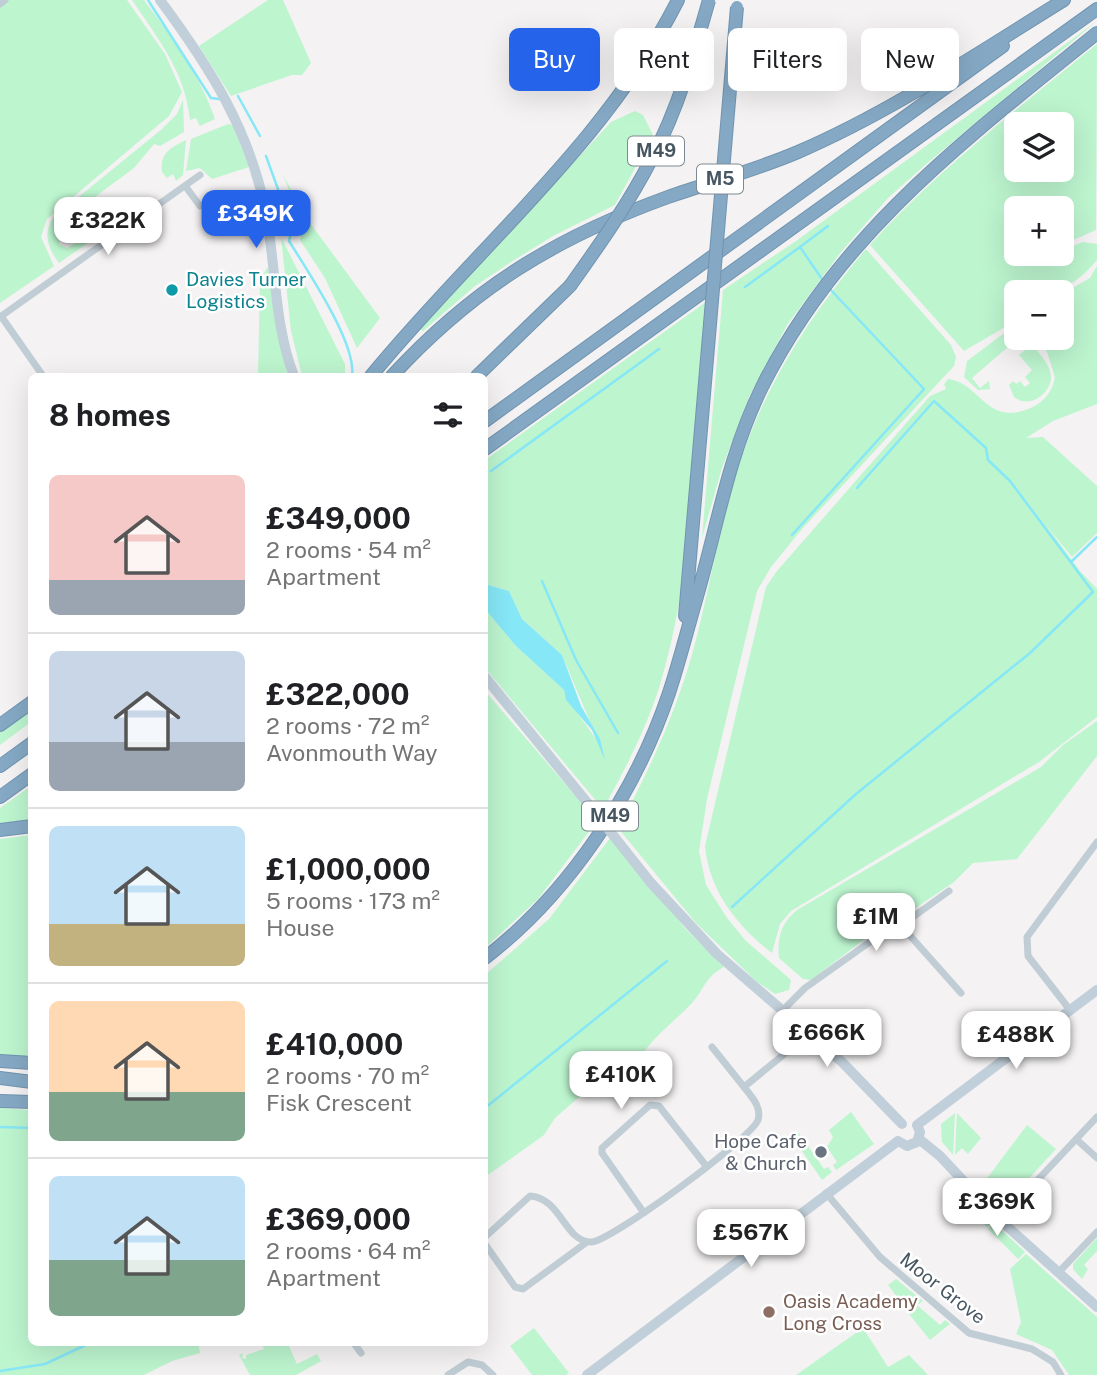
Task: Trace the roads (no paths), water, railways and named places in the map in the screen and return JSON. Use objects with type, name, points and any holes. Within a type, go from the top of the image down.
[{"type":"highway","points":[[373,373],[414,324],[598,127],[627,88],[678,0]]},
{"type":"highway","name":"M49","points":[[480,373],[570,286],[630,200],[654,156],[686,76],[709,0]]},
{"type":"highway","name":"M5","points":[[394,373],[428,337],[496,281],[557,244],[666,198],[798,152],[918,90],[1065,0]]},
{"type":"highway","name":"M5","points":[[488,419],[1065,0]]},
{"type":"highway","name":"M49","points":[[488,956],[510,938],[573,870],[612,813],[660,715],[682,641],[737,4]]},
{"type":"highway","points":[[488,447],[1097,9]]},
{"type":"highway","points":[[682,641],[696,599],[725,479],[742,428],[805,310],[886,212],[925,175],[1097,33]]},
{"type":"highway","points":[[0,725],[28,705]]},
{"type":"highway","points":[[0,766],[28,746]]},
{"type":"highway","points":[[0,797],[28,777]]},
{"type":"highway","points":[[0,830],[28,826]]},
{"type":"highway","points":[[0,1061],[28,1063]]},
{"type":"highway","points":[[0,1077],[28,1081]]},
{"type":"highway","points":[[0,1101],[28,1102]]},
{"type":"street","points":[[0,4],[5,0]]},
{"type":"street","points":[[160,0],[205,61],[230,104],[251,151],[266,212],[281,324],[292,373]]},
{"type":"street","points":[[41,373],[0,316],[200,176]]},
{"type":"street","points":[[186,187],[200,206]]},
{"type":"street","points":[[488,681],[651,883],[717,954],[782,1012],[810,1033],[883,1101],[902,1124]]},
{"type":"street","points":[[1070,1010],[1028,956],[1027,937],[1097,842]]},
{"type":"street","points":[[782,1012],[805,988],[885,929],[899,927],[949,891]]},
{"type":"street","points":[[899,927],[935,961],[961,993]]},
{"type":"street","points":[[917,1125],[1097,990]]},
{"type":"street","points":[[744,1087],[810,1033]]},
{"type":"street","points":[[488,1234],[530,1196],[547,1200],[576,1236],[587,1242],[596,1242],[708,1167],[757,1123],[757,1107],[712,1047]]},
{"type":"street","points":[[643,1213],[602,1153],[602,1148],[650,1105],[659,1106],[708,1167]]},
{"type":"street","points":[[1000,1220],[1097,1117]]},
{"type":"street","points":[[898,1141],[897,1129],[909,1122],[917,1125],[919,1139]]},
{"type":"street","points":[[898,1141],[907,1146],[919,1139]]},
{"type":"street","points":[[919,1139],[940,1156],[1000,1220],[1097,1307]]},
{"type":"street","points":[[1076,1139],[1097,1158]]},
{"type":"street","points":[[587,1375],[898,1141]]},
{"type":"street","name":"Moor Grove","points":[[826,1193],[880,1257],[969,1333],[1032,1349],[1047,1357],[1061,1375]]},
{"type":"street","points":[[1058,1273],[1097,1232]]},
{"type":"street","points":[[488,1248],[516,1287],[523,1289],[587,1242]]},
{"type":"street","points":[[356,1346],[361,1353]]},
{"type":"street","points":[[448,1375],[468,1362],[482,1365],[493,1375]]},
{"type":"water","points":[[488,585],[509,591],[522,619],[562,655],[581,706],[600,739],[605,760],[592,730],[566,700],[564,690],[515,645],[488,613]]},
{"type":"waterway","points":[[148,0],[211,98],[219,99]]},
{"type":"waterway","points":[[238,96],[260,136]]},
{"type":"waterway","points":[[266,156],[292,228],[289,241],[339,327],[347,345],[352,373]]},
{"type":"waterway","points":[[800,247],[828,226]]},
{"type":"waterway","points":[[745,287],[800,247],[824,282]]},
{"type":"waterway","points":[[792,535],[924,389],[828,287]]},
{"type":"waterway","points":[[491,471],[659,349]]},
{"type":"waterway","points":[[732,907],[856,794],[1030,653],[1093,592],[1010,481],[988,460],[986,448],[934,401],[857,488]]},
{"type":"waterway","points":[[1072,561],[1097,537]]},
{"type":"waterway","points":[[542,581],[576,660],[618,733]]},
{"type":"waterway","points":[[488,1106],[667,961]]},
{"type":"waterway","points":[[0,1127],[28,1128]]},
{"type":"waterway","points":[[0,1371],[45,1364],[83,1346]]},
{"type":"place","name":"Davies Turner Logistics","points":[[172,290]]},
{"type":"place","name":"Hope Cafe & Church","points":[[821,1152]]},
{"type":"place","name":"Oasis Academy Long Cross","points":[[769,1312]]}]
